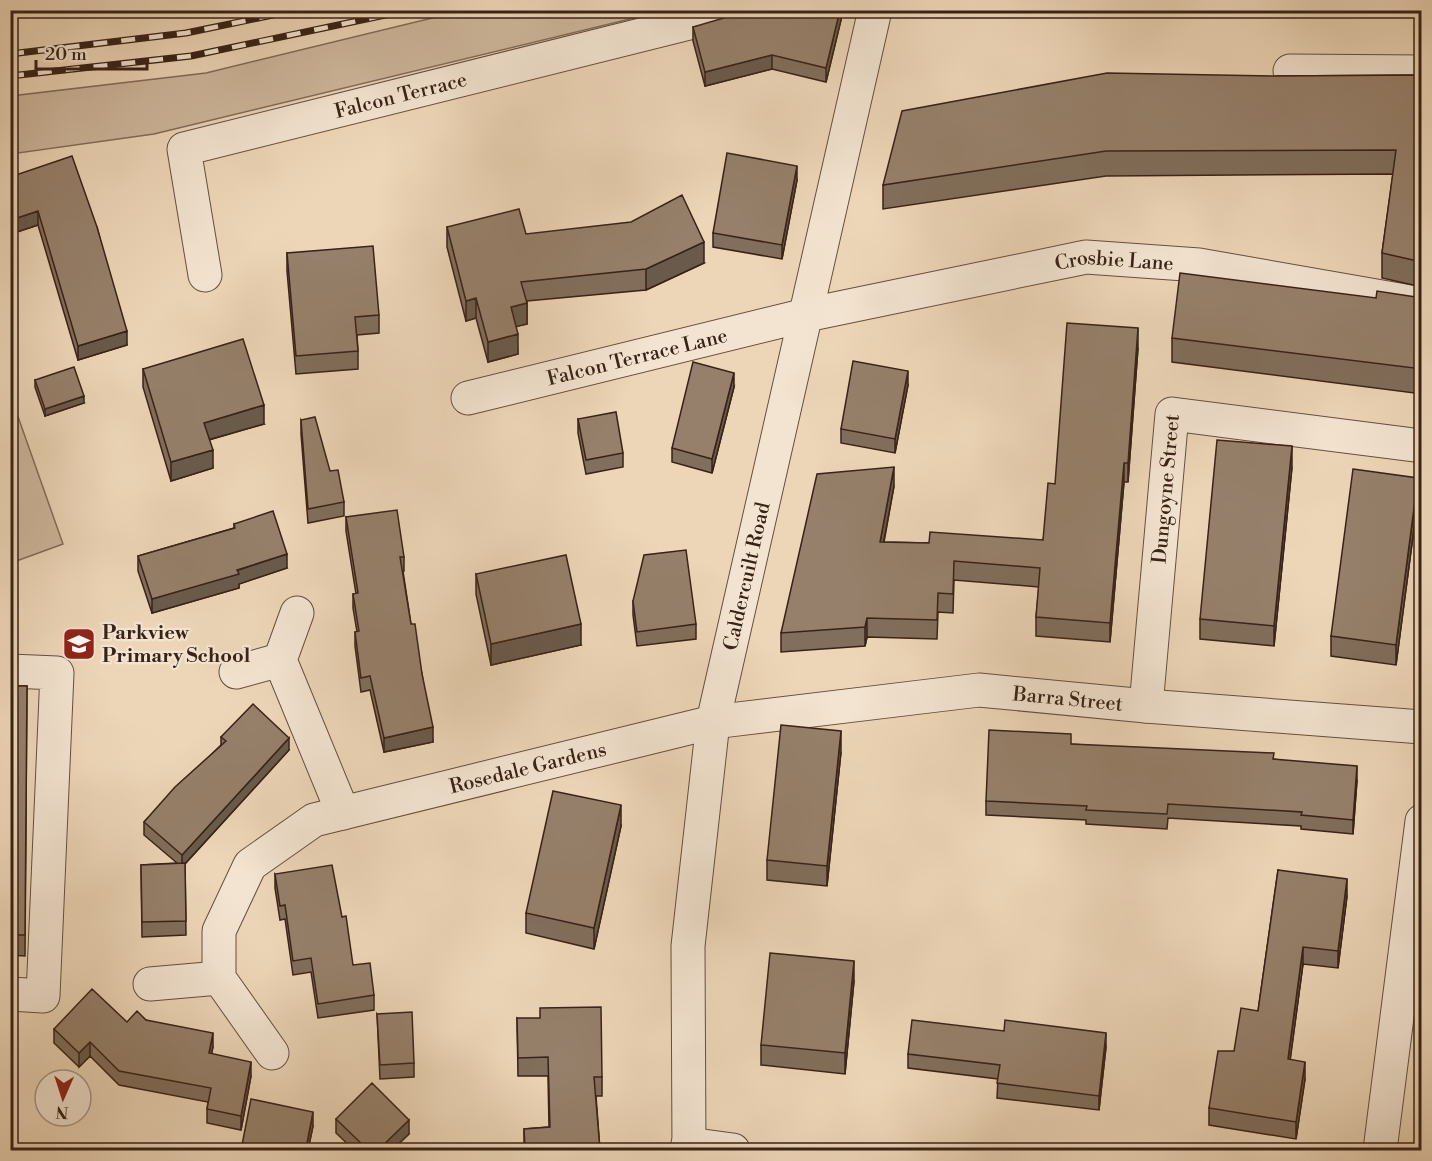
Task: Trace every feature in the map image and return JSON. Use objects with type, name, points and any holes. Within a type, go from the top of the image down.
[{"type":"street","name":"Falcon Terrace","points":[[205,275],[184,149],[741,10]]},
{"type":"street","name":"Caldercuilt Road","points":[[689,1147],[688,946],[714,722],[875,10]]},
{"type":"street","points":[[1290,71],[1422,72]]},
{"type":"street","name":"Crosbie Lane","points":[[806,315],[920,294],[1086,258],[1198,265],[1422,304]]},
{"type":"street","name":"Falcon Terrace Lane","points":[[468,398],[806,315]]},
{"type":"street","name":"Dungoyne Street","points":[[1146,706],[1172,414],[1422,446]]},
{"type":"street","points":[[297,613],[280,660],[343,813]]},
{"type":"street","points":[[236,672],[280,660]]},
{"type":"street","points":[[10,671],[57,673],[43,996],[10,994]]},
{"type":"street","name":"Barra Street","points":[[714,722],[979,690],[1146,706],[1422,727]]},
{"type":"street","name":"Rosedale Gardens","points":[[219,978],[219,931],[250,865],[314,820],[714,722]]},
{"type":"street","points":[[1380,1150],[1417,911],[1422,821]]},
{"type":"street","points":[[150,984],[219,978],[272,1053]]},
{"type":"street","points":[[689,1147],[733,1150]]},
{"type":"shaded area","points":[[461,11],[663,11],[154,134],[11,154],[11,96],[206,73]]},
{"type":"shaded area","points":[[10,394],[63,544],[11,563],[10,563]]},
{"type":"building","points":[[751,10],[840,10],[826,68],[772,55],[705,72],[693,27]]},
{"type":"building","points":[[1107,73],[1277,76],[1422,75],[1422,262],[1382,253],[1396,150],[1106,151],[883,185],[902,111]]},
{"type":"building","points":[[727,153],[797,166],[782,245],[713,233]]},
{"type":"building","points":[[72,156],[97,227],[127,331],[78,346],[38,211],[14,219],[10,210],[10,177]]},
{"type":"building","points":[[682,195],[704,242],[646,269],[521,282],[527,303],[511,307],[518,334],[488,342],[476,298],[466,301],[447,227],[519,209],[526,234],[631,222]]},
{"type":"building","points":[[373,246],[379,315],[355,317],[358,351],[296,356],[287,253]]},
{"type":"building","points":[[1180,273],[1376,298],[1377,291],[1422,298],[1422,369],[1172,338]]},
{"type":"building","points":[[1067,323],[1138,328],[1128,463],[1124,463],[1110,623],[1036,617],[1040,568],[954,561],[953,594],[938,593],[937,620],[867,618],[865,627],[781,633],[817,474],[894,467],[880,542],[929,543],[930,532],[1043,540],[1048,483],[1055,484]]},
{"type":"building","points":[[243,339],[264,405],[204,423],[213,450],[171,462],[143,369]]},
{"type":"building","points":[[853,361],[908,371],[895,439],[841,429]]},
{"type":"building","points":[[693,362],[734,373],[712,459],[672,448]]},
{"type":"building","points":[[74,367],[84,396],[45,409],[35,380]]},
{"type":"building","points":[[616,412],[623,453],[586,460],[578,419]]},
{"type":"building","points":[[315,417],[330,471],[338,470],[344,502],[308,509],[301,420]]},
{"type":"building","points":[[1217,440],[1292,446],[1274,626],[1200,619]]},
{"type":"building","points":[[1353,469],[1418,478],[1396,645],[1331,636]]},
{"type":"building","points":[[397,510],[404,557],[400,557],[411,624],[415,624],[433,727],[384,738],[370,676],[361,678],[355,632],[359,631],[353,594],[358,593],[346,517]]},
{"type":"building","points":[[273,511],[287,554],[237,570],[239,574],[152,599],[138,556],[235,528],[234,524]]},
{"type":"building","points":[[686,550],[696,624],[637,632],[633,601],[644,555]]},
{"type":"building","points":[[566,555],[581,624],[491,644],[476,574]]},
{"type":"building","points":[[10,686],[27,686],[25,935],[10,935]]},
{"type":"building","points":[[253,704],[289,738],[182,855],[144,822],[175,787],[226,741],[221,737]]},
{"type":"building","points":[[781,725],[841,731],[827,866],[767,860]]},
{"type":"building","points":[[989,730],[1071,734],[1071,744],[1274,753],[1273,759],[1357,766],[1353,820],[1301,815],[1302,812],[1168,804],[1167,814],[1086,810],[1087,806],[986,801]]},
{"type":"building","points":[[553,791],[621,805],[594,928],[526,913]]},
{"type":"building","points":[[185,863],[186,921],[142,922],[141,865]]},
{"type":"building","points":[[332,865],[342,917],[346,916],[353,965],[370,963],[374,995],[318,1004],[311,958],[293,961],[285,905],[280,906],[275,874]]},
{"type":"building","points":[[1278,870],[1347,879],[1338,951],[1303,947],[1288,1059],[1305,1062],[1296,1122],[1209,1108],[1218,1051],[1234,1051],[1241,1008],[1258,1011]]},
{"type":"building","points":[[770,953],[854,961],[845,1053],[761,1045]]},
{"type":"building","points":[[92,989],[127,1022],[137,1011],[146,1020],[213,1033],[209,1053],[251,1062],[241,1116],[207,1109],[211,1088],[119,1071],[90,1042],[79,1053],[54,1029]]},
{"type":"building","points":[[601,1007],[602,1077],[594,1077],[600,1150],[477,1150],[525,1146],[524,1129],[550,1127],[548,1057],[518,1058],[517,1018],[540,1018],[540,1008]]},
{"type":"building","points":[[412,1012],[414,1063],[380,1065],[377,1014]]},
{"type":"building","points":[[912,1020],[1004,1031],[1005,1020],[1106,1033],[1099,1096],[997,1083],[1000,1065],[908,1054]]},
{"type":"building","points":[[372,1083],[409,1120],[378,1150],[368,1150],[336,1119]]},
{"type":"building","points":[[251,1099],[313,1112],[306,1148],[296,1146],[295,1150],[241,1150]]},
{"type":"railway","points":[[10,54],[186,33],[297,10]]},
{"type":"railway","points":[[10,76],[191,56],[409,10]]},
{"type":"place","name":"Parkview Primary School","points":[[79,644]]}]
